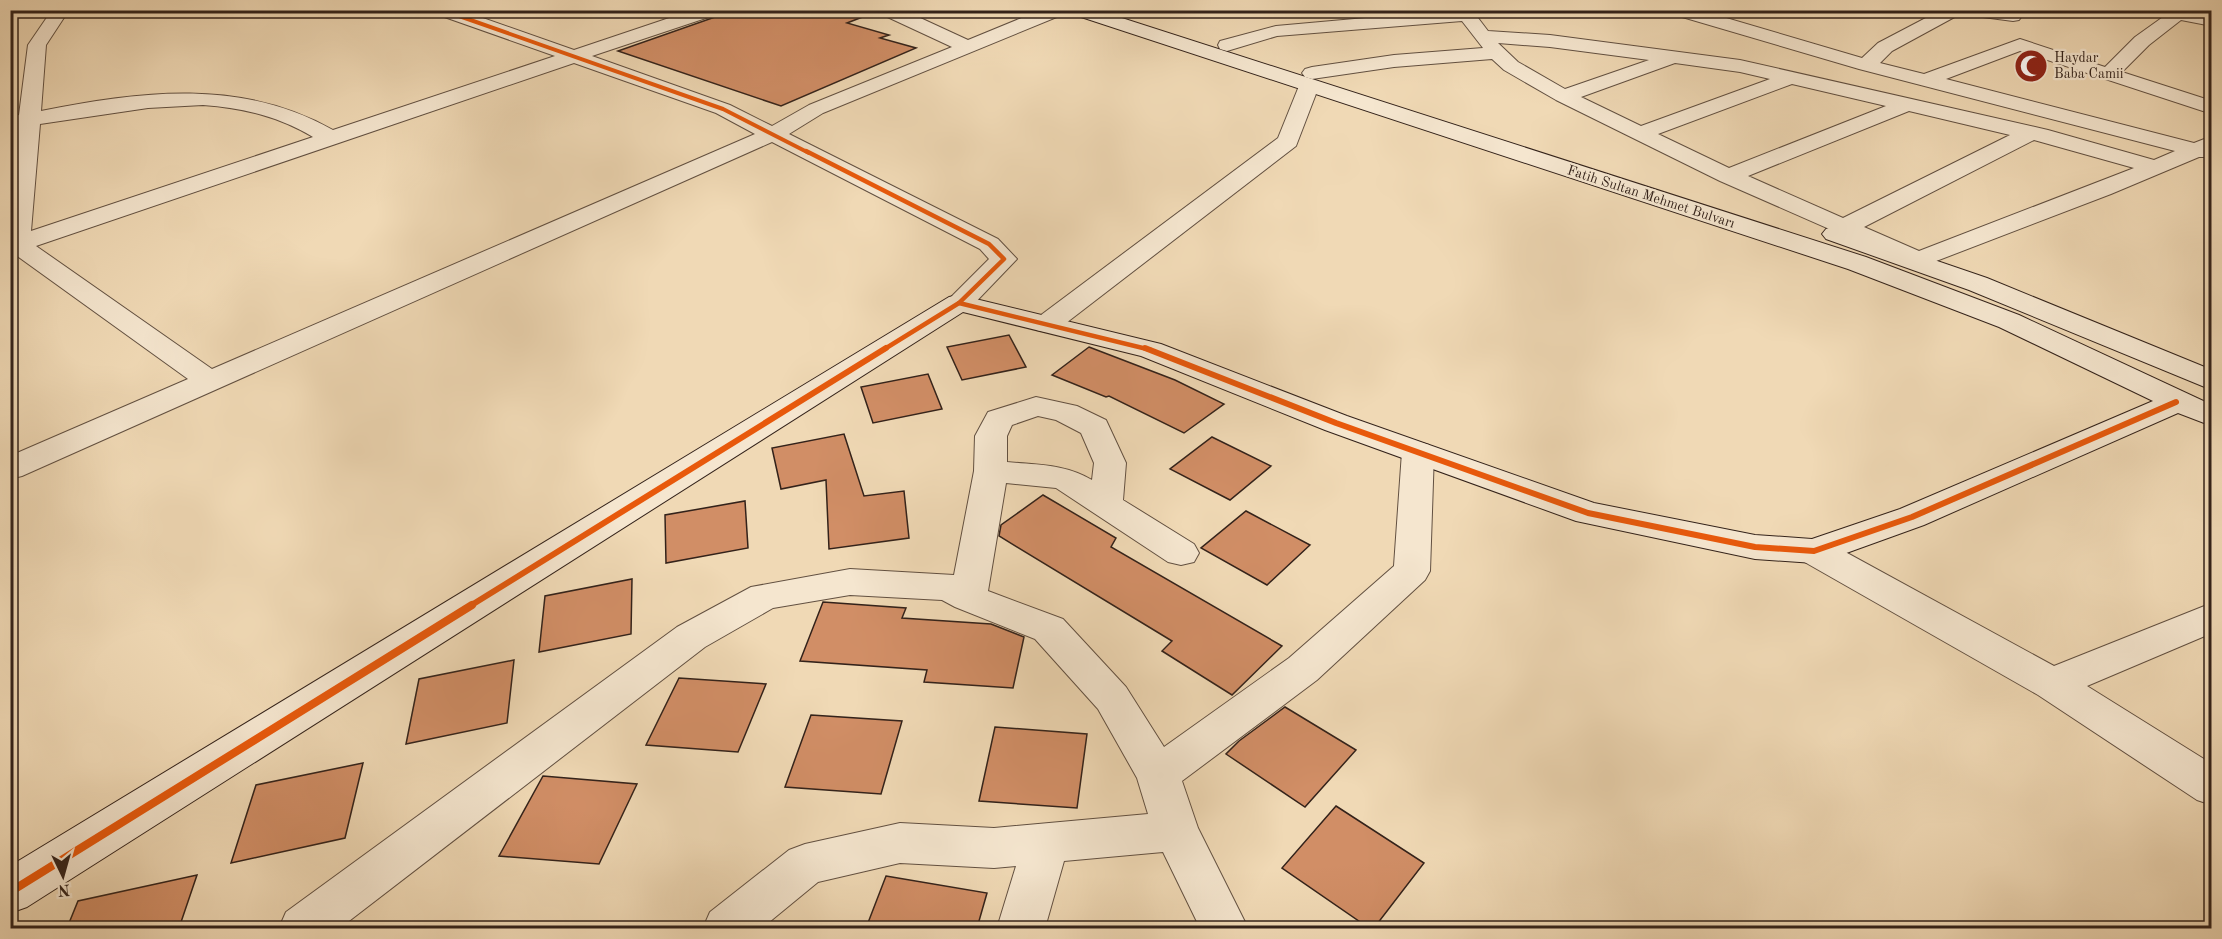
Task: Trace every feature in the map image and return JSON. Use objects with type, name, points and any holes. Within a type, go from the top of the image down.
[{"type":"street","points":[[14,245],[20,122],[28,47],[61,10]]},
{"type":"street","points":[[10,892],[959,303],[1004,259],[989,244],[723,109],[442,10]]},
{"type":"street","points":[[14,245],[711,10]]},
{"type":"street","points":[[887,10],[968,47]]},
{"type":"street","points":[[10,469],[773,134],[816,109],[1058,10]]},
{"type":"street","name":"Fatih Sultan Mehmet Bulvarı","points":[[1078,10],[1918,260]]},
{"type":"street","name":"Fatih Sultan Mehmet Bulvarı","points":[[1123,10],[1227,45],[1310,79],[1857,264],[2009,321],[2211,417]]},
{"type":"street","points":[[1678,10],[1866,65],[2207,148]]},
{"type":"street","points":[[1866,65],[1885,47],[1955,10]]},
{"type":"street","points":[[1963,10],[2013,16]]},
{"type":"street","points":[[2156,10],[2211,21]]},
{"type":"street","points":[[1227,45],[1276,31],[1465,13],[1510,66],[1563,96],[1728,176],[1918,260],[2027,302],[2211,381]]},
{"type":"street","points":[[2110,74],[2142,41],[2176,15]]},
{"type":"street","points":[[1047,324],[1288,141],[1310,79],[1490,44],[1551,41],[1740,66],[1909,104],[2155,167]]},
{"type":"street","points":[[1926,80],[2020,45],[2211,108]]},
{"type":"street","points":[[1563,96],[1675,57]]},
{"type":"street","points":[[1641,134],[1793,77]]},
{"type":"street","points":[[20,122],[171,98],[220,99],[264,107],[305,122],[331,138]]},
{"type":"street","points":[[1728,176],[1909,104]]},
{"type":"street","points":[[1844,227],[2031,134]]},
{"type":"street","points":[[1918,260],[2207,148]]},
{"type":"street","points":[[14,245],[210,381]]},
{"type":"street","points":[[959,303],[1151,350],[1336,423],[1588,513],[1755,548],[1814,551],[1912,517],[2176,402]]},
{"type":"street","points":[[968,598],[991,471],[991,436],[999,419],[1036,406],[1066,413],[1095,427],[1110,463],[1106,504]]},
{"type":"street","points":[[1158,775],[1304,669],[1412,571],[1418,452]]},
{"type":"street","points":[[991,471],[1064,478],[1181,553]]},
{"type":"street","points":[[1814,551],[2052,684],[2211,787]]},
{"type":"street","points":[[303,928],[691,637],[764,596],[850,582],[949,587],[968,598],[1049,629],[1112,698],[1158,775],[1176,831],[1224,928]]},
{"type":"street","points":[[2052,684],[2211,617]]},
{"type":"street","points":[[727,928],[805,864],[900,843],[994,848],[1176,831]]},
{"type":"street","points":[[1021,928],[1046,843]]},
{"type":"building","points":[[735,10],[873,10],[873,13],[847,23],[889,35],[880,38],[916,48],[781,106],[618,51]]},
{"type":"building","points":[[1009,335],[1026,367],[962,380],[947,347]]},
{"type":"building","points":[[1089,347],[1175,380],[1224,404],[1184,433],[1109,396],[1106,397],[1052,375]]},
{"type":"building","points":[[928,374],[942,409],[873,423],[861,387]]},
{"type":"building","points":[[844,434],[864,496],[904,491],[909,538],[829,549],[826,480],[781,489],[772,448]]},
{"type":"building","points":[[1212,437],[1271,466],[1230,500],[1170,469]]},
{"type":"building","points":[[1043,495],[1116,538],[1111,547],[1282,646],[1232,695],[1162,651],[1172,641],[999,536],[1001,525]]},
{"type":"building","points":[[745,501],[748,548],[666,563],[665,515]]},
{"type":"building","points":[[1246,511],[1310,545],[1267,585],[1201,548]]},
{"type":"building","points":[[632,579],[631,634],[539,652],[545,596]]},
{"type":"building","points":[[823,602],[906,608],[902,618],[991,624],[1024,637],[1013,688],[924,682],[927,670],[800,661]]},
{"type":"building","points":[[514,660],[507,723],[406,744],[419,679]]},
{"type":"building","points":[[679,678],[766,684],[738,752],[646,745]]},
{"type":"building","points":[[1285,707],[1356,750],[1305,807],[1226,754],[1239,741]]},
{"type":"building","points":[[811,715],[902,721],[881,794],[785,787]]},
{"type":"building","points":[[995,727],[1087,734],[1077,808],[979,801]]},
{"type":"building","points":[[363,763],[345,838],[231,863],[256,785]]},
{"type":"building","points":[[543,776],[637,784],[599,864],[499,856]]},
{"type":"building","points":[[1336,806],[1424,863],[1374,928],[1369,928],[1282,868]]},
{"type":"building","points":[[197,875],[179,928],[67,928],[78,901]]},
{"type":"building","points":[[886,876],[987,893],[977,928],[866,928]]},
{"type":"cycle path","points":[[10,892],[959,303],[1004,259],[989,244],[723,109],[442,10]]},
{"type":"cycle path","points":[[959,303],[1151,350],[1336,423],[1588,513],[1755,547],[1814,551],[1912,517],[2176,402]]},
{"type":"place","name":"Haydar Baba Camii","points":[[2031,66]]}]
